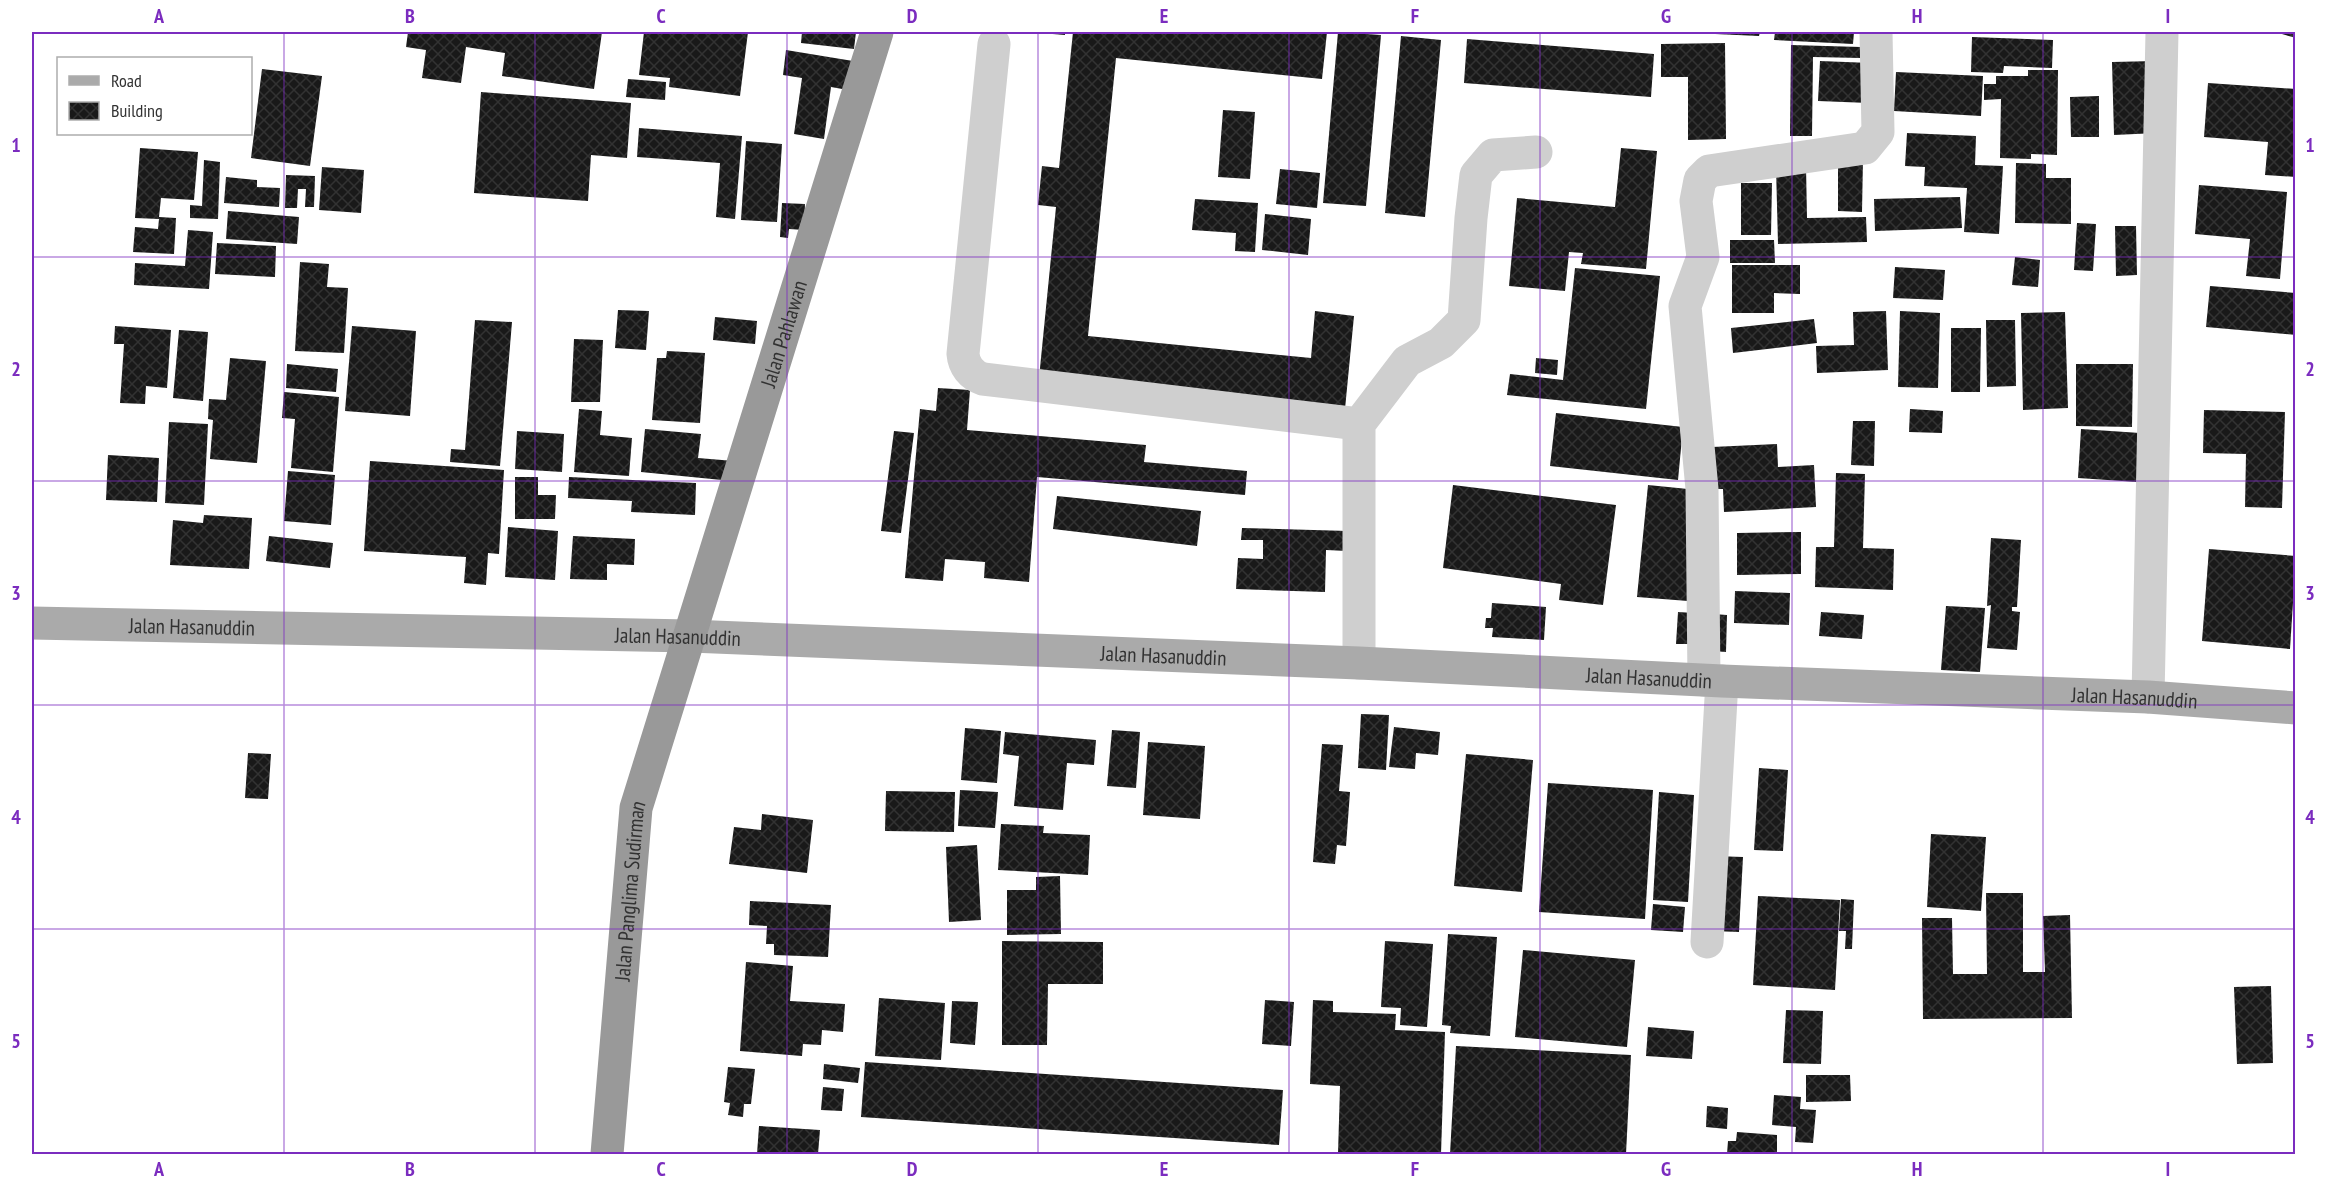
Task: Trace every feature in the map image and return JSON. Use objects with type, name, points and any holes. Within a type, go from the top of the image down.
[{"type":"highway","name":"Jalan Pahlawan","points":[[690,636],[877,32]]},
{"type":"highway","name":"Jalan Panglima Sudirman","points":[[607,1155],[636,808],[690,636]]},
{"type":"main road","name":"Jalan Hasanuddin","points":[[32,623],[690,636],[2148,697],[2295,708]]},
{"type":"street","points":[[1707,942],[1713,680],[1702,489],[1685,306],[1703,257],[1696,201],[1700,180],[1709,171],[1865,148],[1878,132],[1875,32]]},
{"type":"street","points":[[2148,697],[2163,32]]},
{"type":"street","points":[[994,44],[963,354],[969,370],[982,379],[1359,424]]},
{"type":"street","points":[[1359,663],[1359,424],[1407,361],[1441,344],[1464,320],[1476,175],[1493,155],[1536,152]]},
{"type":"building","points":[[408,32],[602,32],[594,89],[502,76],[505,53],[466,47],[461,83],[422,78],[426,50],[406,47]]},
{"type":"building","points":[[644,32],[748,32],[740,96],[669,87],[670,78],[639,75]]},
{"type":"building","points":[[802,32],[856,32],[854,49],[801,43]]},
{"type":"building","points":[[1065,32],[1065,35],[1040,33]]},
{"type":"building","points":[[1073,32],[1327,32],[1322,79],[1116,58],[1088,336],[1311,358],[1315,311],[1354,316],[1345,409],[1039,378],[1056,207],[1038,205],[1042,166],[1059,168]]},
{"type":"building","points":[[1338,32],[1381,35],[1366,206],[1323,203]]},
{"type":"building","points":[[1715,32],[1760,32],[1759,36],[1715,34]]},
{"type":"building","points":[[1775,32],[1854,32],[1853,44],[1774,40]]},
{"type":"building","points":[[2275,32],[2296,32],[2296,38]]},
{"type":"building","points":[[1401,36],[1441,40],[1425,217],[1385,213]]},
{"type":"building","points":[[1972,37],[2053,40],[2052,68],[2004,66],[2003,73],[1971,72]]},
{"type":"building","points":[[1467,39],[1654,54],[1651,97],[1464,83]]},
{"type":"building","points":[[1725,43],[1726,139],[1688,140],[1688,77],[1661,77],[1661,44]]},
{"type":"building","points":[[1791,45],[1861,47],[1861,58],[1813,57],[1812,136],[1790,136]]},
{"type":"building","points":[[786,50],[853,61],[848,90],[831,87],[824,139],[794,134],[802,78],[783,75]]},
{"type":"building","points":[[1820,61],[1871,63],[1869,103],[1818,101]]},
{"type":"building","points":[[2155,61],[2157,133],[2114,135],[2112,62]]},
{"type":"building","points":[[262,69],[322,76],[310,166],[251,158]]},
{"type":"building","points":[[2028,70],[2058,70],[2057,155],[2031,154],[2031,159],[2000,158],[2001,99],[1984,100],[1984,84],[1996,84],[1996,76],[2028,76]]},
{"type":"building","points":[[1896,72],[1983,76],[1981,116],[1894,111]]},
{"type":"building","points":[[628,79],[666,82],[665,100],[626,97]]},
{"type":"building","points":[[2208,83],[2296,89],[2296,177],[2265,175],[2268,142],[2204,137]]},
{"type":"building","points":[[481,92],[631,103],[627,158],[591,155],[588,201],[474,193]]},
{"type":"building","points":[[2099,96],[2099,137],[2071,137],[2070,97]]},
{"type":"building","points":[[1223,110],[1255,112],[1250,179],[1218,177]]},
{"type":"building","points":[[639,128],[742,136],[735,219],[716,217],[720,163],[637,157]]},
{"type":"building","points":[[1907,133],[1976,136],[1975,165],[2003,166],[1999,234],[1964,232],[1967,188],[1924,186],[1925,167],[1905,166]]},
{"type":"building","points":[[746,141],[782,144],[777,222],[741,220]]},
{"type":"building","points":[[140,148],[198,152],[194,200],[161,198],[159,217],[176,218],[174,254],[133,252],[135,227],[158,229],[159,219],[135,218]]},
{"type":"building","points":[[1621,148],[1657,151],[1646,269],[1581,264],[1583,253],[1569,252],[1565,291],[1509,286],[1517,198],[1615,207]]},
{"type":"building","points":[[1838,158],[1863,159],[1862,212],[1838,211]]},
{"type":"building","points":[[204,160],[220,162],[218,219],[190,218],[190,205],[202,206]]},
{"type":"building","points":[[2016,163],[2046,164],[2046,178],[2071,178],[2071,224],[2015,223]]},
{"type":"building","points":[[1806,166],[1807,218],[1866,217],[1867,242],[1778,244],[1776,167]]},
{"type":"building","points":[[322,167],[364,170],[361,213],[319,210]]},
{"type":"building","points":[[1280,169],[1320,173],[1317,208],[1276,204]]},
{"type":"building","points":[[286,175],[315,176],[314,207],[305,207],[306,189],[298,189],[297,208],[285,208]]},
{"type":"building","points":[[226,177],[257,180],[257,187],[280,188],[279,207],[224,203]]},
{"type":"building","points":[[1741,183],[1772,183],[1771,235],[1741,235]]},
{"type":"building","points":[[2199,185],[2287,192],[2280,279],[2246,276],[2250,239],[2195,234]]},
{"type":"building","points":[[1960,197],[1962,228],[1875,231],[1874,199]]},
{"type":"building","points":[[1195,199],[1258,203],[1255,252],[1235,251],[1236,233],[1192,230]]},
{"type":"building","points":[[782,203],[805,204],[804,230],[789,229],[788,238],[780,237]]},
{"type":"building","points":[[228,211],[299,217],[297,244],[226,239]]},
{"type":"building","points":[[1265,214],[1311,219],[1308,255],[1262,250]]},
{"type":"building","points":[[2077,223],[2096,224],[2093,271],[2074,270]]},
{"type":"building","points":[[2115,226],[2136,226],[2137,275],[2116,276]]},
{"type":"building","points":[[188,230],[213,232],[209,289],[134,285],[135,263],[185,266]]},
{"type":"building","points":[[1730,240],[1774,240],[1775,263],[1730,263]]},
{"type":"building","points":[[217,243],[276,246],[275,277],[215,274]]},
{"type":"building","points":[[2015,257],[2040,260],[2038,287],[2012,285]]},
{"type":"building","points":[[300,262],[329,264],[327,287],[348,288],[344,353],[295,351]]},
{"type":"building","points":[[1732,265],[1800,265],[1800,294],[1774,293],[1774,313],[1732,313]]},
{"type":"building","points":[[1895,267],[1945,270],[1943,300],[1893,298]]},
{"type":"building","points":[[1575,268],[1660,276],[1646,409],[1507,395],[1510,374],[1563,380]]},
{"type":"building","points":[[2210,286],[2296,293],[2296,335],[2206,327]]},
{"type":"building","points":[[618,310],[649,311],[646,350],[615,348]]},
{"type":"building","points":[[1886,311],[1888,370],[1817,373],[1816,346],[1854,345],[1853,312]]},
{"type":"building","points":[[1900,311],[1940,313],[1938,388],[1898,387]]},
{"type":"building","points":[[2065,312],[2068,408],[2023,410],[2021,313]]},
{"type":"building","points":[[715,317],[757,321],[755,344],[713,340]]},
{"type":"building","points":[[1814,319],[1817,343],[1733,353],[1731,328]]},
{"type":"building","points":[[475,320],[512,322],[500,466],[450,462],[451,449],[465,450]]},
{"type":"building","points":[[1986,320],[2015,320],[2016,386],[1987,387]]},
{"type":"building","points":[[115,326],[171,330],[167,388],[146,386],[145,404],[120,403],[124,344],[114,344]]},
{"type":"building","points":[[352,326],[416,331],[410,416],[345,411]]},
{"type":"building","points":[[1951,328],[1981,328],[1980,392],[1951,392]]},
{"type":"building","points":[[179,330],[208,332],[203,401],[173,398]]},
{"type":"building","points":[[574,339],[603,340],[600,402],[571,402]]},
{"type":"building","points":[[667,351],[705,353],[700,423],[652,420],[657,358],[666,358]]},
{"type":"building","points":[[230,358],[266,361],[257,463],[210,459],[213,420],[208,419],[209,399],[226,400]]},
{"type":"building","points":[[1536,358],[1558,360],[1557,375],[1535,373]]},
{"type":"building","points":[[287,364],[338,369],[336,392],[286,388]]},
{"type":"building","points":[[2076,364],[2133,364],[2132,427],[2076,426]]},
{"type":"building","points":[[938,388],[970,390],[967,430],[1146,445],[1144,462],[1247,471],[1245,495],[1037,477],[1029,582],[984,578],[985,562],[945,559],[943,581],[905,578],[920,409],[936,411]]},
{"type":"building","points":[[284,392],[339,397],[333,472],[291,468],[295,419],[282,418]]},
{"type":"building","points":[[579,409],[602,411],[600,435],[632,438],[629,476],[574,472]]},
{"type":"building","points":[[1910,409],[1943,411],[1942,433],[1909,432]]},
{"type":"building","points":[[2204,410],[2285,412],[2282,508],[2245,507],[2246,454],[2203,453]]},
{"type":"building","points":[[1556,413],[1683,427],[1678,480],[1550,466]]},
{"type":"building","points":[[1853,421],[1875,421],[1874,466],[1851,465]]},
{"type":"building","points":[[169,422],[208,424],[204,505],[165,503]]},
{"type":"building","points":[[645,429],[701,434],[698,458],[734,461],[732,481],[641,472]]},
{"type":"building","points":[[2081,429],[2140,433],[2137,482],[2078,478]]},
{"type":"building","points":[[517,431],[564,434],[562,472],[515,469]]},
{"type":"building","points":[[894,431],[914,433],[901,533],[881,531]]},
{"type":"building","points":[[1777,444],[1778,467],[1814,465],[1816,507],[1724,512],[1723,489],[1714,489],[1712,447]]},
{"type":"building","points":[[108,455],[159,458],[157,502],[106,500]]},
{"type":"building","points":[[370,461],[504,470],[499,554],[488,553],[486,585],[464,583],[466,557],[364,551]]},
{"type":"building","points":[[288,471],[335,475],[331,525],[284,521]]},
{"type":"building","points":[[1836,473],[1865,474],[1863,548],[1894,549],[1893,590],[1815,587],[1816,547],[1834,547]]},
{"type":"building","points":[[515,477],[538,477],[538,495],[556,495],[555,519],[515,519]]},
{"type":"building","points":[[569,477],[696,483],[695,515],[631,512],[632,501],[568,498]]},
{"type":"building","points":[[1453,485],[1616,505],[1603,605],[1559,600],[1561,584],[1443,568]]},
{"type":"building","points":[[1648,485],[1698,490],[1688,601],[1637,597]]},
{"type":"building","points":[[1057,496],[1201,511],[1197,546],[1053,529]]},
{"type":"building","points":[[204,515],[252,518],[249,569],[170,565],[173,520],[203,523]]},
{"type":"building","points":[[508,527],[558,531],[555,580],[505,577]]},
{"type":"building","points":[[1242,528],[1348,531],[1347,551],[1326,550],[1325,592],[1236,589],[1238,558],[1263,559],[1263,540],[1241,540]]},
{"type":"building","points":[[1801,532],[1801,574],[1737,575],[1737,533]]},
{"type":"building","points":[[269,536],[333,543],[330,568],[266,561]]},
{"type":"building","points":[[573,536],[635,539],[634,565],[607,564],[607,580],[570,579]]},
{"type":"building","points":[[1991,538],[2021,540],[2017,607],[2012,607],[2012,611],[2020,612],[2017,650],[1987,648],[1991,605],[1987,606]]},
{"type":"building","points":[[2209,549],[2296,556],[2290,649],[2202,641]]},
{"type":"building","points":[[1735,591],[1790,593],[1789,625],[1734,623]]},
{"type":"building","points":[[1492,603],[1546,607],[1544,640],[1492,637],[1493,628],[1485,628],[1486,618],[1491,618]]},
{"type":"building","points":[[1946,606],[1985,608],[1980,672],[1941,670]]},
{"type":"building","points":[[1678,612],[1694,613],[1692,644],[1676,644]]},
{"type":"building","points":[[1821,612],[1864,615],[1862,639],[1819,636]]},
{"type":"building","points":[[1713,614],[1727,615],[1726,652],[1712,651]]},
{"type":"building","points":[[1361,714],[1389,715],[1386,770],[1358,768]]},
{"type":"building","points":[[1394,727],[1440,732],[1438,755],[1416,753],[1415,769],[1389,767]]},
{"type":"building","points":[[965,728],[1001,731],[997,783],[961,780]]},
{"type":"building","points":[[1112,730],[1140,732],[1136,788],[1107,786]]},
{"type":"building","points":[[1005,732],[1096,740],[1094,765],[1067,763],[1063,810],[1014,806],[1019,756],[1003,754]]},
{"type":"building","points":[[1148,742],[1205,746],[1200,819],[1143,815]]},
{"type":"building","points":[[1322,744],[1343,745],[1339,791],[1350,792],[1346,846],[1337,845],[1335,864],[1313,862]]},
{"type":"building","points":[[248,753],[271,754],[268,799],[245,798]]},
{"type":"building","points":[[1466,754],[1533,760],[1522,892],[1454,886]]},
{"type":"building","points":[[1759,768],[1788,770],[1783,851],[1754,850]]},
{"type":"building","points":[[1548,783],[1653,790],[1645,919],[1539,912]]},
{"type":"building","points":[[960,790],[998,792],[995,828],[958,826]]},
{"type":"building","points":[[886,791],[955,792],[954,832],[885,831]]},
{"type":"building","points":[[1659,792],[1694,795],[1688,902],[1653,900]]},
{"type":"building","points":[[762,814],[813,820],[807,873],[729,864],[734,827],[761,830]]},
{"type":"building","points":[[1001,824],[1044,826],[1043,833],[1090,835],[1088,875],[998,870]]},
{"type":"building","points":[[1931,834],[1986,837],[1981,911],[1927,907]]},
{"type":"building","points":[[977,845],[981,920],[949,922],[946,847]]},
{"type":"building","points":[[1715,856],[1743,857],[1739,932],[1712,931]]},
{"type":"building","points":[[1060,876],[1061,934],[1007,935],[1007,890],[1036,890],[1036,877]]},
{"type":"building","points":[[1986,893],[2023,893],[2023,972],[2045,972],[2043,916],[2070,915],[2072,1018],[1923,1019],[1922,918],[1952,918],[1953,974],[1987,974]]},
{"type":"building","points":[[1758,896],[1840,900],[1835,990],[1753,985]]},
{"type":"building","points":[[1841,899],[1854,900],[1852,949],[1845,949],[1846,931],[1839,931]]},
{"type":"building","points":[[750,901],[831,905],[828,957],[774,955],[774,944],[766,944],[767,926],[749,925]]},
{"type":"building","points":[[1653,904],[1685,907],[1683,932],[1651,930]]},
{"type":"building","points":[[1448,934],[1497,937],[1490,1036],[1450,1033],[1451,1026],[1442,1025]]},
{"type":"building","points":[[1002,941],[1103,942],[1103,984],[1048,984],[1047,1045],[1002,1045]]},
{"type":"building","points":[[1385,941],[1433,944],[1427,1027],[1400,1025],[1401,1008],[1381,1007]]},
{"type":"building","points":[[1523,950],[1635,960],[1627,1047],[1515,1037]]},
{"type":"building","points":[[746,962],[793,966],[790,1001],[845,1004],[843,1032],[822,1030],[821,1045],[803,1044],[802,1056],[740,1051]]},
{"type":"building","points":[[2271,986],[2273,1063],[2237,1064],[2234,987]]},
{"type":"building","points":[[879,998],[945,1003],[941,1060],[875,1056]]},
{"type":"building","points":[[1265,1000],[1294,1002],[1291,1046],[1262,1044]]},
{"type":"building","points":[[1313,1000],[1333,1001],[1333,1012],[1396,1014],[1395,1030],[1445,1032],[1441,1154],[1338,1154],[1340,1086],[1310,1084]]},
{"type":"building","points":[[952,1001],[978,1002],[975,1045],[950,1043]]},
{"type":"building","points":[[1786,1010],[1823,1011],[1821,1064],[1783,1063]]},
{"type":"building","points":[[1648,1027],[1694,1031],[1692,1059],[1646,1056]]},
{"type":"building","points":[[1456,1046],[1631,1055],[1626,1154],[1450,1154]]},
{"type":"building","points":[[865,1062],[1283,1090],[1279,1145],[861,1117]]},
{"type":"building","points":[[824,1064],[860,1068],[858,1083],[823,1079]]},
{"type":"building","points":[[728,1067],[755,1069],[751,1104],[744,1104],[743,1117],[728,1115],[730,1103],[724,1102]]},
{"type":"building","points":[[1806,1075],[1850,1075],[1851,1101],[1806,1102]]},
{"type":"building","points":[[823,1087],[844,1089],[842,1111],[821,1110]]},
{"type":"building","points":[[1774,1095],[1801,1097],[1800,1109],[1816,1110],[1813,1143],[1795,1142],[1796,1127],[1772,1125]]},
{"type":"building","points":[[1707,1106],[1728,1108],[1727,1129],[1706,1127]]},
{"type":"building","points":[[759,1126],[820,1130],[818,1154],[757,1154]]},
{"type":"building","points":[[1737,1132],[1777,1135],[1777,1152],[1773,1154],[1727,1154],[1728,1141],[1736,1141]]}]
